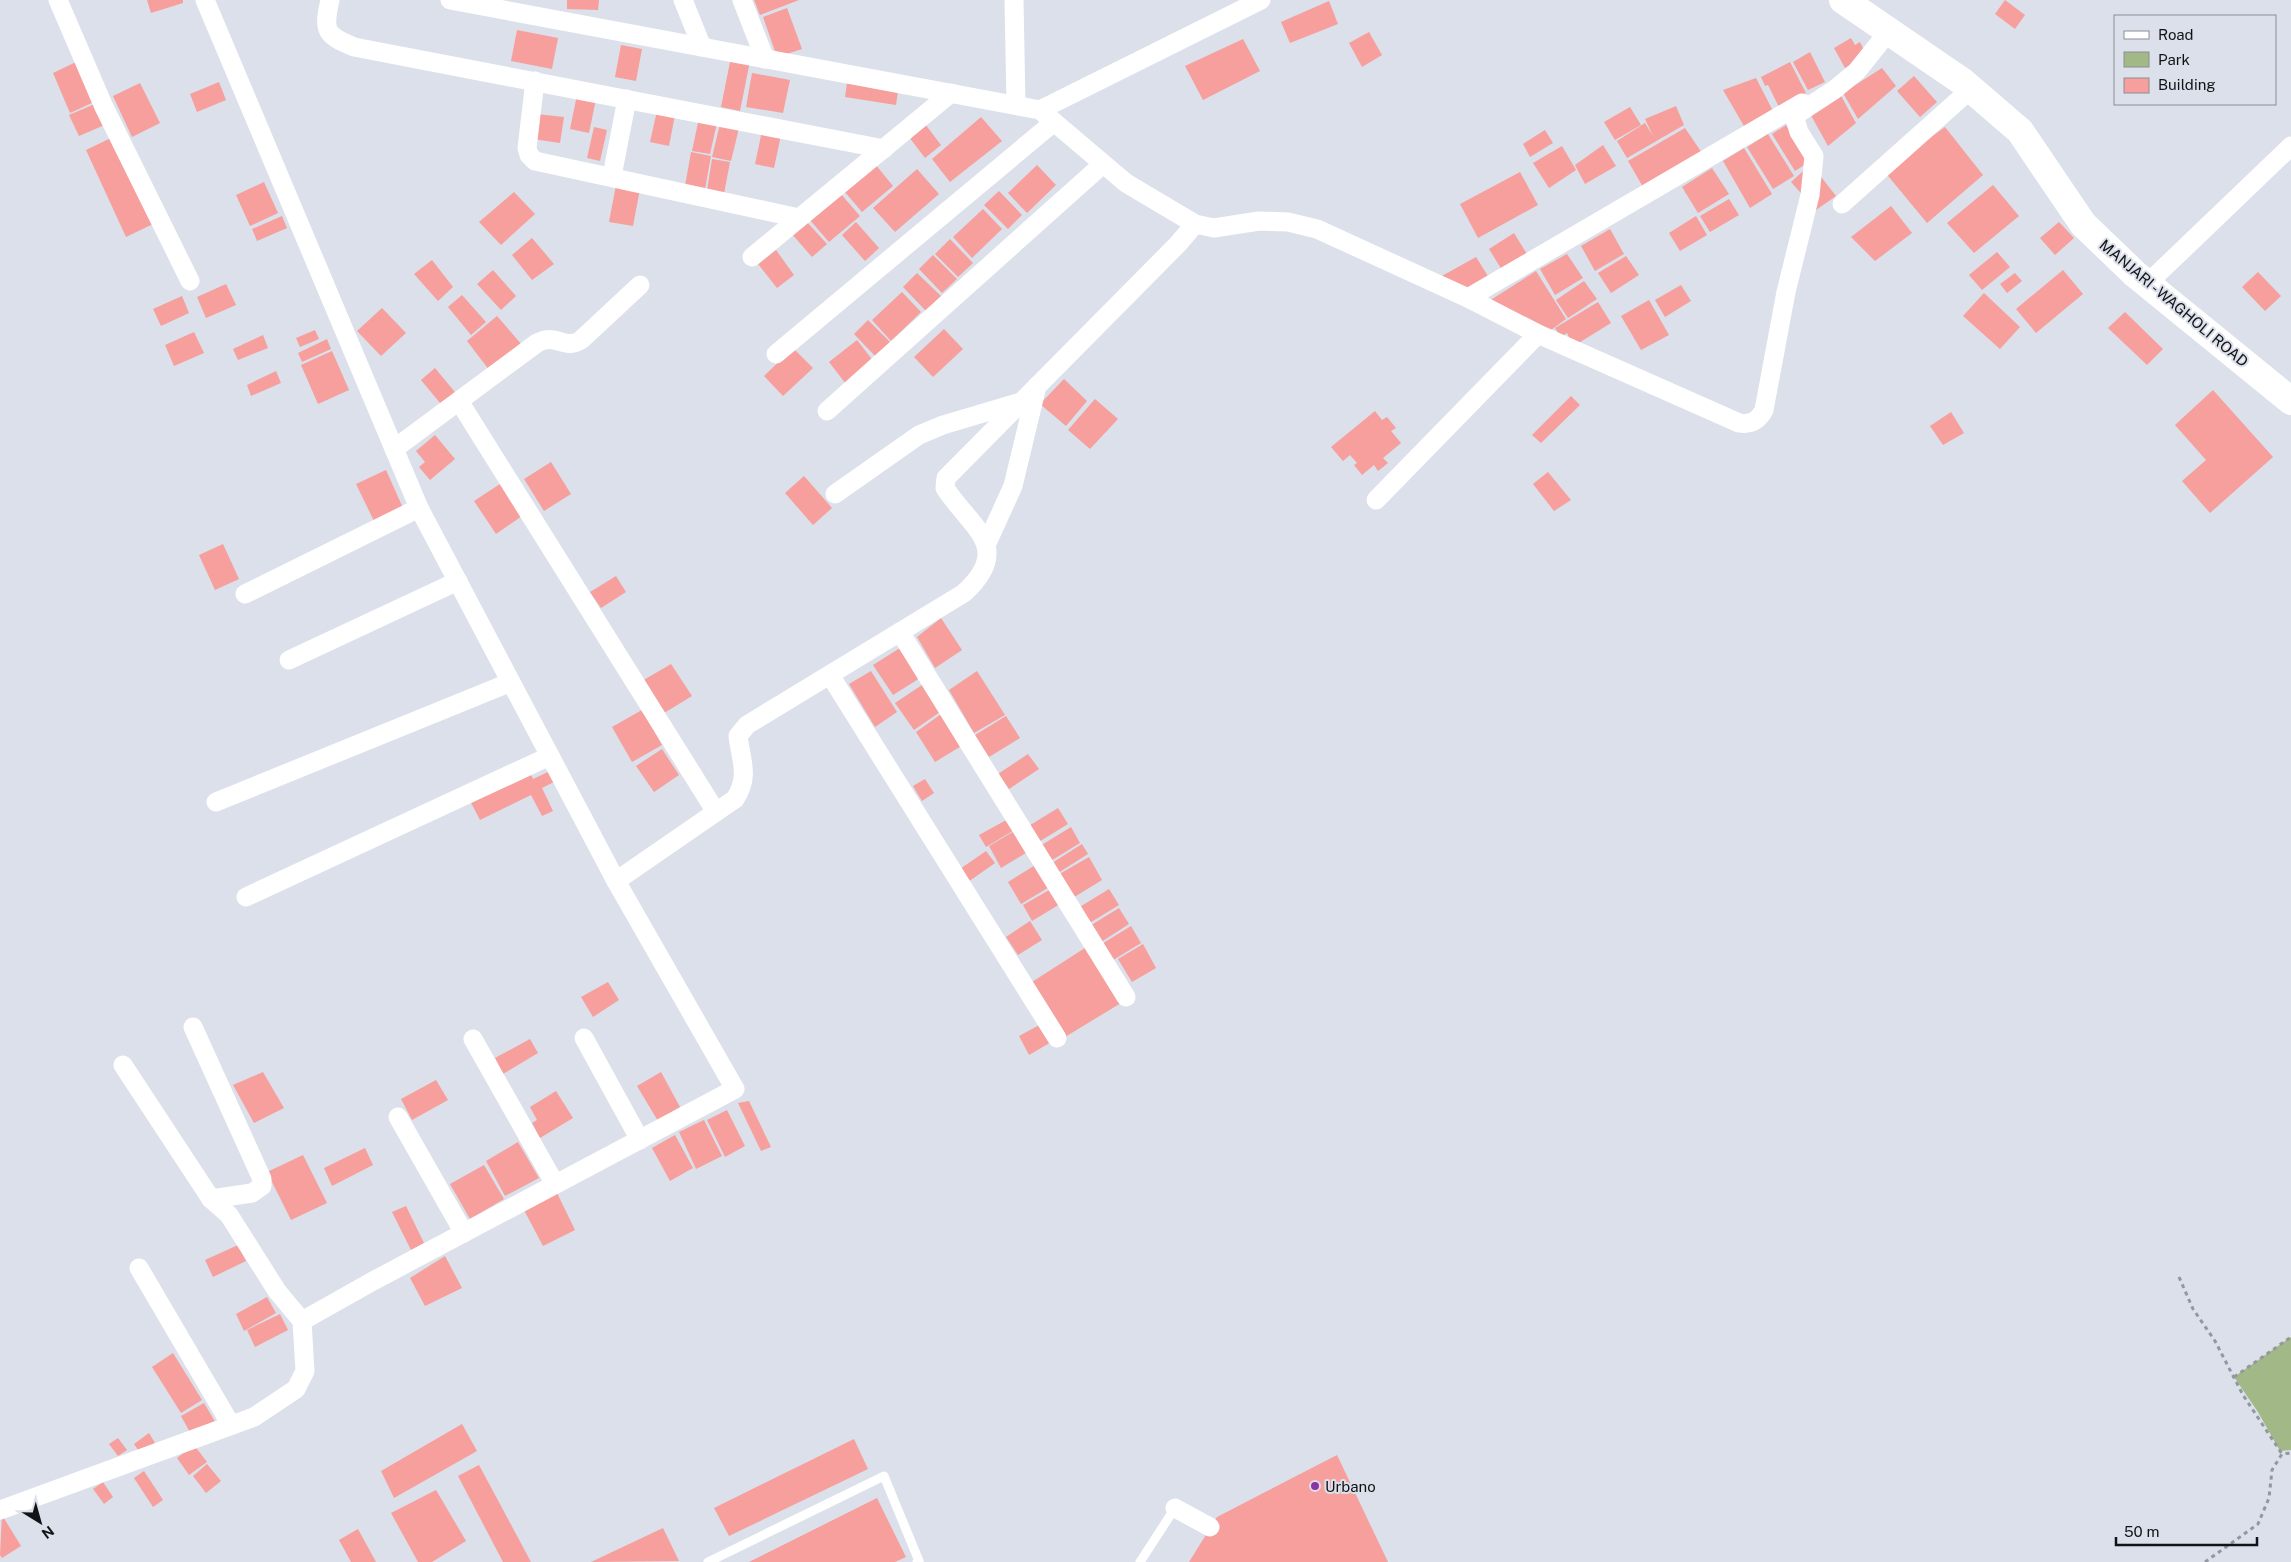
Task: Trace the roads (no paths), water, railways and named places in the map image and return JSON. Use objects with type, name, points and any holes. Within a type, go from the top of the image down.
[{"type":"main road","name":"MANJARI - WAGHOLI ROAD","points":[[1843,0],[1971,89],[2020,131],[2083,224],[2147,284],[2291,401]]},
{"type":"street","points":[[58,0],[104,107],[190,281]]},
{"type":"street","points":[[205,0],[419,508],[616,881],[735,1089],[302,1321]]},
{"type":"street","points":[[330,0],[326,28],[331,36],[354,47],[884,149]]},
{"type":"street","points":[[450,0],[1016,105],[1047,116],[1126,183],[1195,224],[1214,228],[1259,221],[1303,224],[1468,298],[1538,334],[1739,423],[1746,424],[1755,421],[1764,410],[1786,292],[1810,194],[1814,156],[1799,132],[1794,116],[1834,90],[1858,71],[1889,31]]},
{"type":"street","points":[[683,0],[702,47]]},
{"type":"street","points":[[742,0],[765,59]]},
{"type":"street","points":[[1014,0],[1016,105]]},
{"type":"street","points":[[776,354],[1047,116],[1261,0]]},
{"type":"street","points":[[1468,298],[1858,71]]},
{"type":"street","points":[[535,81],[527,138],[529,155],[543,163],[612,176],[799,218]]},
{"type":"street","points":[[1842,204],[1971,89]]},
{"type":"street","points":[[752,257],[951,93]]},
{"type":"street","points":[[612,176],[627,99]]},
{"type":"street","points":[[2147,284],[2291,146]]},
{"type":"street","points":[[827,411],[1103,164]]},
{"type":"street","points":[[616,881],[735,799],[743,787],[743,766],[738,736],[747,725],[964,592],[978,580],[988,555],[987,543],[950,495],[944,481],[954,468],[1178,244],[1195,224]]},
{"type":"street","points":[[394,449],[547,338],[557,339],[564,344],[573,344],[581,340],[640,285]]},
{"type":"street","points":[[1376,500],[1538,334]]},
{"type":"street","points":[[987,543],[1012,486],[1038,385]]},
{"type":"street","points":[[459,401],[716,812]]},
{"type":"street","points":[[835,494],[919,435],[943,425],[1021,402]]},
{"type":"street","points":[[245,594],[419,508]]},
{"type":"street","points":[[289,660],[458,581]]},
{"type":"street","points":[[900,632],[1126,997]]},
{"type":"street","points":[[830,675],[1057,1038]]},
{"type":"street","points":[[216,802],[511,682]]},
{"type":"street","points":[[246,897],[550,756]]},
{"type":"street","points":[[193,1027],[262,1179],[262,1186],[252,1194],[211,1199]]},
{"type":"street","points":[[584,1038],[640,1140]]},
{"type":"street","points":[[473,1039],[555,1184]]},
{"type":"street","points":[[0,1510],[254,1417],[296,1389],[305,1371],[302,1321],[277,1292],[229,1215],[211,1199],[123,1065]]},
{"type":"street","points":[[398,1116],[464,1233]]},
{"type":"street","points":[[139,1268],[231,1425]]},
{"type":"street","points":[[1175,1508],[1210,1528]]},
{"type":"lane","points":[[708,1562],[720,1559],[884,1476],[919,1561],[917,1562]]},
{"type":"lane","points":[[1140,1562],[1175,1508]]},
{"type":"place","name":"Urbano","points":[[1315,1486]]}]
